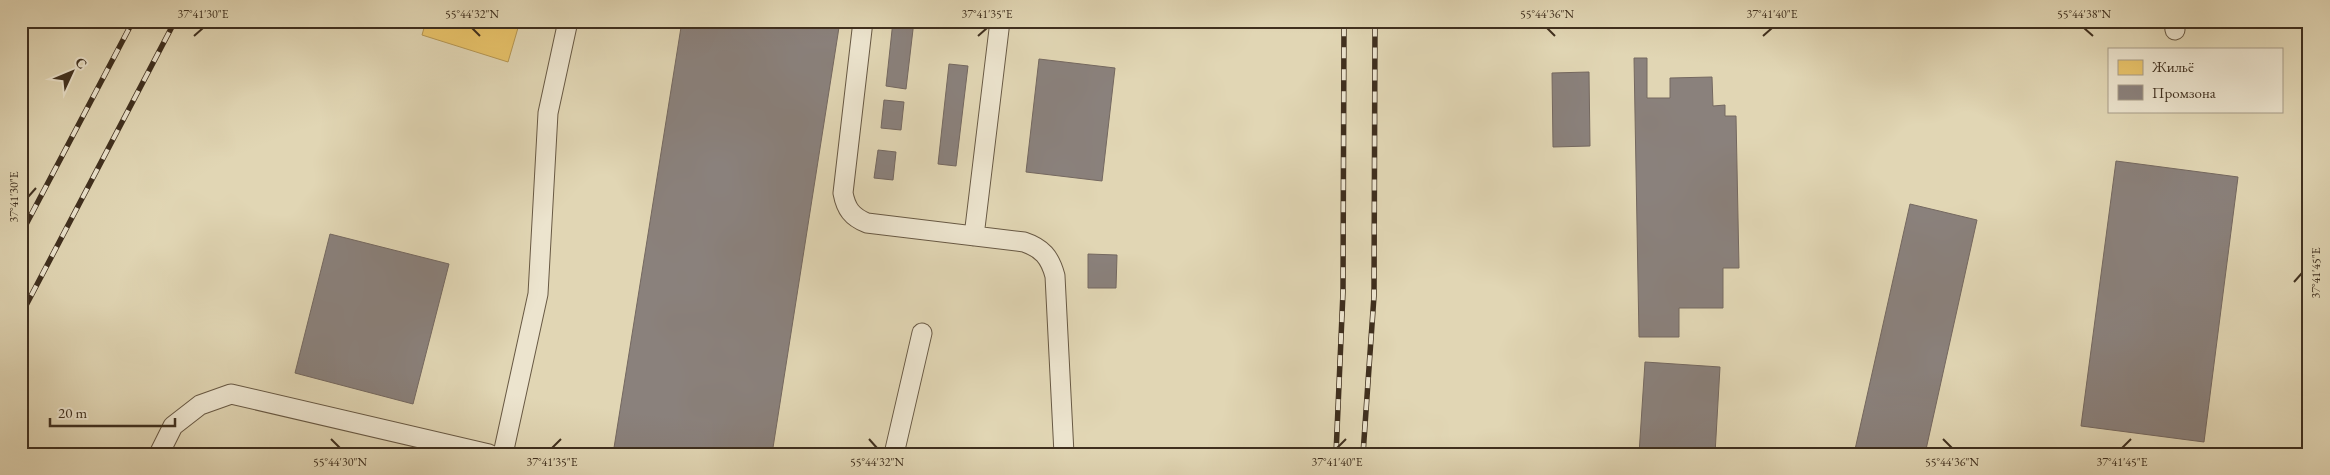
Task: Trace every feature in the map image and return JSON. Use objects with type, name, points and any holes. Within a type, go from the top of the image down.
[{"type":"lane","points":[[503,454],[538,294],[548,113],[568,21]]},
{"type":"lane","points":[[863,21],[843,193],[845,204],[850,213],[867,223],[1024,242],[1036,246],[1046,254],[1052,264],[1055,276],[1064,454]]},
{"type":"lane","points":[[974,236],[1000,21]]},
{"type":"lane","points":[[894,454],[922,333]]},
{"type":"lane","points":[[158,454],[173,426],[200,405],[231,394],[489,454]]},
{"type":"building: Жильё","points":[[426,21],[520,21],[508,62],[422,35]]},
{"type":"building: Промзона","points":[[682,21],[840,21],[772,454],[613,454]]},
{"type":"building: Промзона","points":[[893,21],[914,21],[906,89],[886,86]]},
{"type":"building: Промзона","points":[[1634,58],[1647,58],[1647,98],[1670,98],[1670,78],[1712,77],[1713,106],[1725,105],[1725,116],[1736,116],[1739,268],[1723,268],[1723,308],[1679,308],[1679,337],[1639,337]]},
{"type":"building: Промзона","points":[[1039,59],[1115,68],[1102,181],[1026,172]]},
{"type":"building: Промзона","points":[[949,64],[968,66],[956,166],[938,164]]},
{"type":"building: Промзона","points":[[1589,72],[1590,146],[1553,147],[1552,73]]},
{"type":"building: Промзона","points":[[884,100],[904,102],[901,130],[881,128]]},
{"type":"building: Промзона","points":[[878,150],[896,152],[893,180],[874,178]]},
{"type":"building: Промзона","points":[[2116,161],[2238,177],[2204,442],[2081,426]]},
{"type":"building: Промзона","points":[[1910,204],[1977,220],[1925,454],[1854,454]]},
{"type":"building: Промзона","points":[[330,234],[449,264],[413,404],[295,373]]},
{"type":"building: Промзона","points":[[1088,254],[1117,255],[1116,288],[1088,288]]},
{"type":"building: Промзона","points":[[1645,362],[1720,367],[1715,454],[1639,454]]},
{"type":"building: Промзона","points":[[195,450],[211,454],[194,454]]},
{"type":"railway","points":[[21,234],[133,21]]},
{"type":"railway","points":[[21,315],[175,21]]},
{"type":"railway","points":[[1336,454],[1343,292],[1344,21]]},
{"type":"railway","points":[[1363,454],[1374,296],[1375,21]]}]
